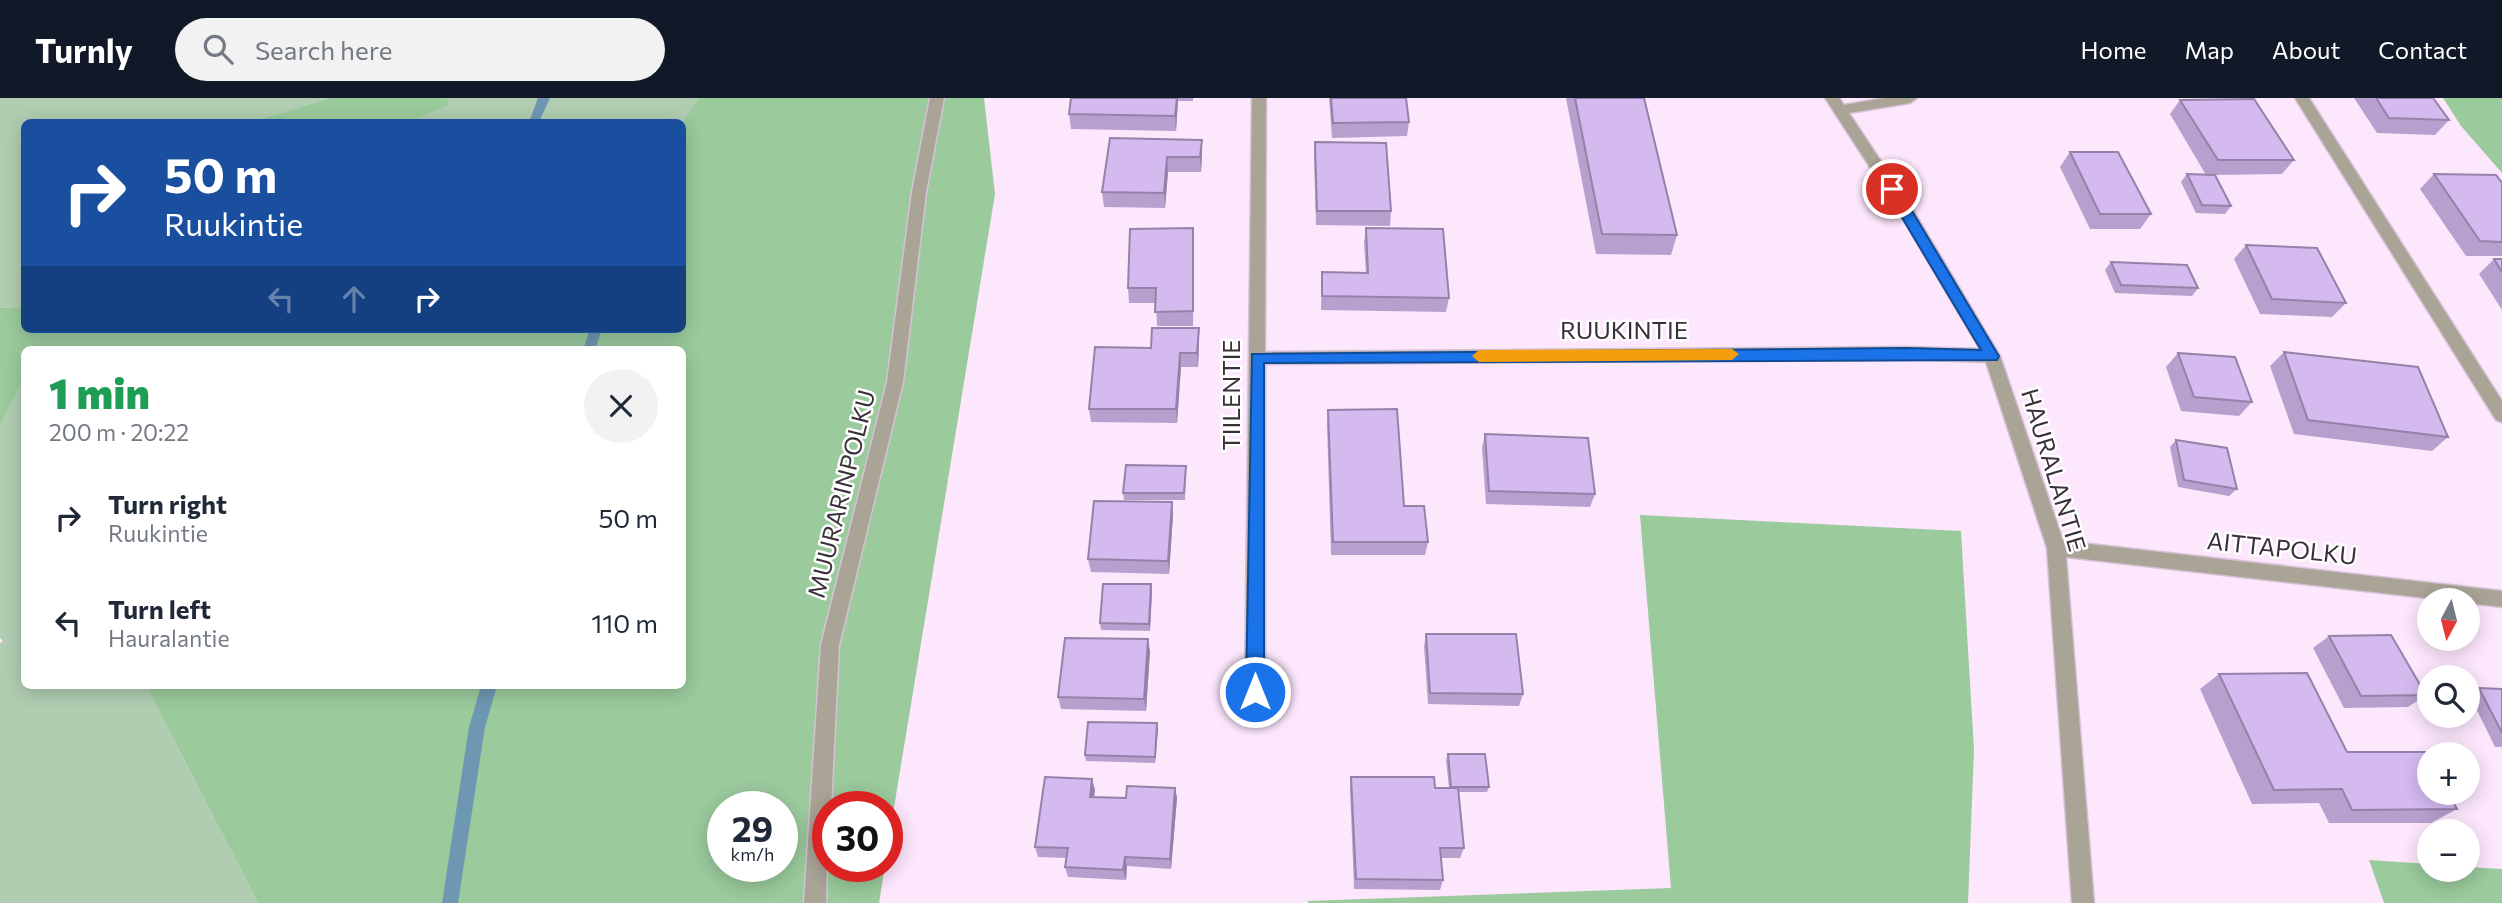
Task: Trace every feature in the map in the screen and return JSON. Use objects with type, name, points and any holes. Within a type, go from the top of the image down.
[{"type":"street","name":"MUURARINPOLKU","points":[[815,903],[830,645],[895,382],[919,192],[937,98]]},
{"type":"street","name":"TIILENTIE","points":[[1255,692],[1259,98]]},
{"type":"street","points":[[1836,104],[1910,98]]},
{"type":"street","points":[[2302,98],[2502,415]]},
{"type":"street","name":"HAURALANTIE","points":[[1836,104],[1905,209],[1992,356],[2056,548],[2083,903]]},
{"type":"street","name":"RUUKINTIE","points":[[1257,358],[1892,353],[1992,356]]},
{"type":"street","name":"AITTAPOLKU","points":[[2056,548],[2502,599]]},
{"type":"green space","points":[[0,98],[329,98],[260,119],[21,119],[21,306],[0,308]]},
{"type":"green space","points":[[329,98],[447,98],[449,105],[417,119],[260,119]]},
{"type":"green space","points":[[447,98],[698,98],[684,119],[417,119],[448,105]]},
{"type":"green space","points":[[698,98],[984,98],[995,194],[897,791],[812,791],[812,882],[882,882],[879,903],[258,903],[148,689],[686,689],[686,346],[21,346],[21,384],[0,427],[0,308],[21,306],[21,333],[686,333],[684,119]]},
{"type":"green space","points":[[2443,98],[2502,98],[2502,173],[2461,126]]},
{"type":"green space","points":[[21,384],[21,689],[148,689],[258,903],[0,903],[0,643],[3,641],[0,638],[0,427]]},
{"type":"green space","points":[[1640,515],[1961,531],[1974,750],[1968,903],[1309,903],[1307,901],[1671,888]]},
{"type":"green space","points":[[2369,860],[2417,863],[2417,882],[2480,882],[2480,868],[2502,869],[2502,903],[2384,903]]},
{"type":"building","points":[[1071,98],[1177,98],[1175,116],[1069,114]]},
{"type":"building","points":[[1331,98],[1406,98],[1409,122],[1333,123]]},
{"type":"building","points":[[1575,98],[1644,98],[1677,235],[1602,234]]},
{"type":"building","points":[[2376,98],[2433,98],[2449,120],[2389,118]]},
{"type":"building","points":[[2254,99],[2294,160],[2218,160],[2180,100]]},
{"type":"building","points":[[1110,138],[1202,140],[1200,157],[1167,157],[1164,193],[1102,192]]},
{"type":"building","points":[[1315,142],[1386,143],[1391,211],[1317,211]]},
{"type":"building","points":[[2070,152],[2118,152],[2151,214],[2100,214]]},
{"type":"building","points":[[2187,174],[2215,175],[2231,206],[2202,205]]},
{"type":"building","points":[[2434,174],[2496,175],[2502,183],[2502,242],[2480,241]]},
{"type":"building","points":[[1193,228],[1193,311],[1155,312],[1156,288],[1128,288],[1130,229]]},
{"type":"building","points":[[1366,228],[1443,229],[1449,298],[1322,296],[1322,272],[1368,273]]},
{"type":"building","points":[[2246,245],[2317,248],[2346,303],[2272,299]]},
{"type":"building","points":[[2494,259],[2502,259],[2502,272]]},
{"type":"building","points":[[2111,262],[2187,265],[2198,288],[2121,285]]},
{"type":"building","points":[[1152,328],[1199,328],[1197,353],[1180,353],[1176,409],[1089,409],[1095,347],[1151,348]]},
{"type":"building","points":[[2284,352],[2418,367],[2448,437],[2308,420]]},
{"type":"building","points":[[2178,353],[2235,357],[2252,402],[2194,397]]},
{"type":"building","points":[[1397,409],[1404,506],[1424,506],[1428,542],[1333,542],[1328,410]]},
{"type":"building","points":[[1485,434],[1588,438],[1595,494],[1489,491]]},
{"type":"building","points":[[2176,440],[2227,448],[2237,489],[2184,480]]},
{"type":"building","points":[[1126,465],[1186,466],[1184,493],[1123,493]]},
{"type":"building","points":[[1094,501],[1172,502],[1168,561],[1088,559]]},
{"type":"building","points":[[1103,584],[1151,584],[1149,624],[1100,623]]},
{"type":"building","points":[[1426,634],[1516,634],[1523,694],[1430,693]]},
{"type":"building","points":[[2391,635],[2417,680],[2417,695],[2361,696],[2329,636]]},
{"type":"building","points":[[1065,638],[1148,639],[1144,699],[1058,697]]},
{"type":"building","points":[[2307,673],[2347,752],[2417,752],[2417,805],[2455,805],[2457,809],[2352,810],[2342,789],[2274,790],[2219,674]]},
{"type":"building","points":[[2480,688],[2502,689],[2502,733],[2480,690]]},
{"type":"building","points":[[1088,722],[1157,723],[1155,757],[1085,755]]},
{"type":"building","points":[[1448,754],[1485,754],[1489,787],[1451,787]]},
{"type":"building","points":[[1045,777],[1092,779],[1090,797],[1126,798],[1127,786],[1175,788],[1170,859],[1125,857],[1123,870],[1065,867],[1068,848],[1035,847]]},
{"type":"building","points":[[1351,777],[1434,777],[1435,788],[1458,788],[1464,848],[1440,848],[1443,880],[1356,879]]},
{"type":"waterway","points":[[535,119],[544,98]]},
{"type":"waterway","points":[[590,346],[595,333]]},
{"type":"waterway","points":[[450,903],[477,727],[488,689]]},
{"type":"slow traffic","points":[[1479,356],[1732,354]]},
{"type":"route","points":[[1255,692],[1257,358],[1906,353],[1992,356],[1892,189]]}]
